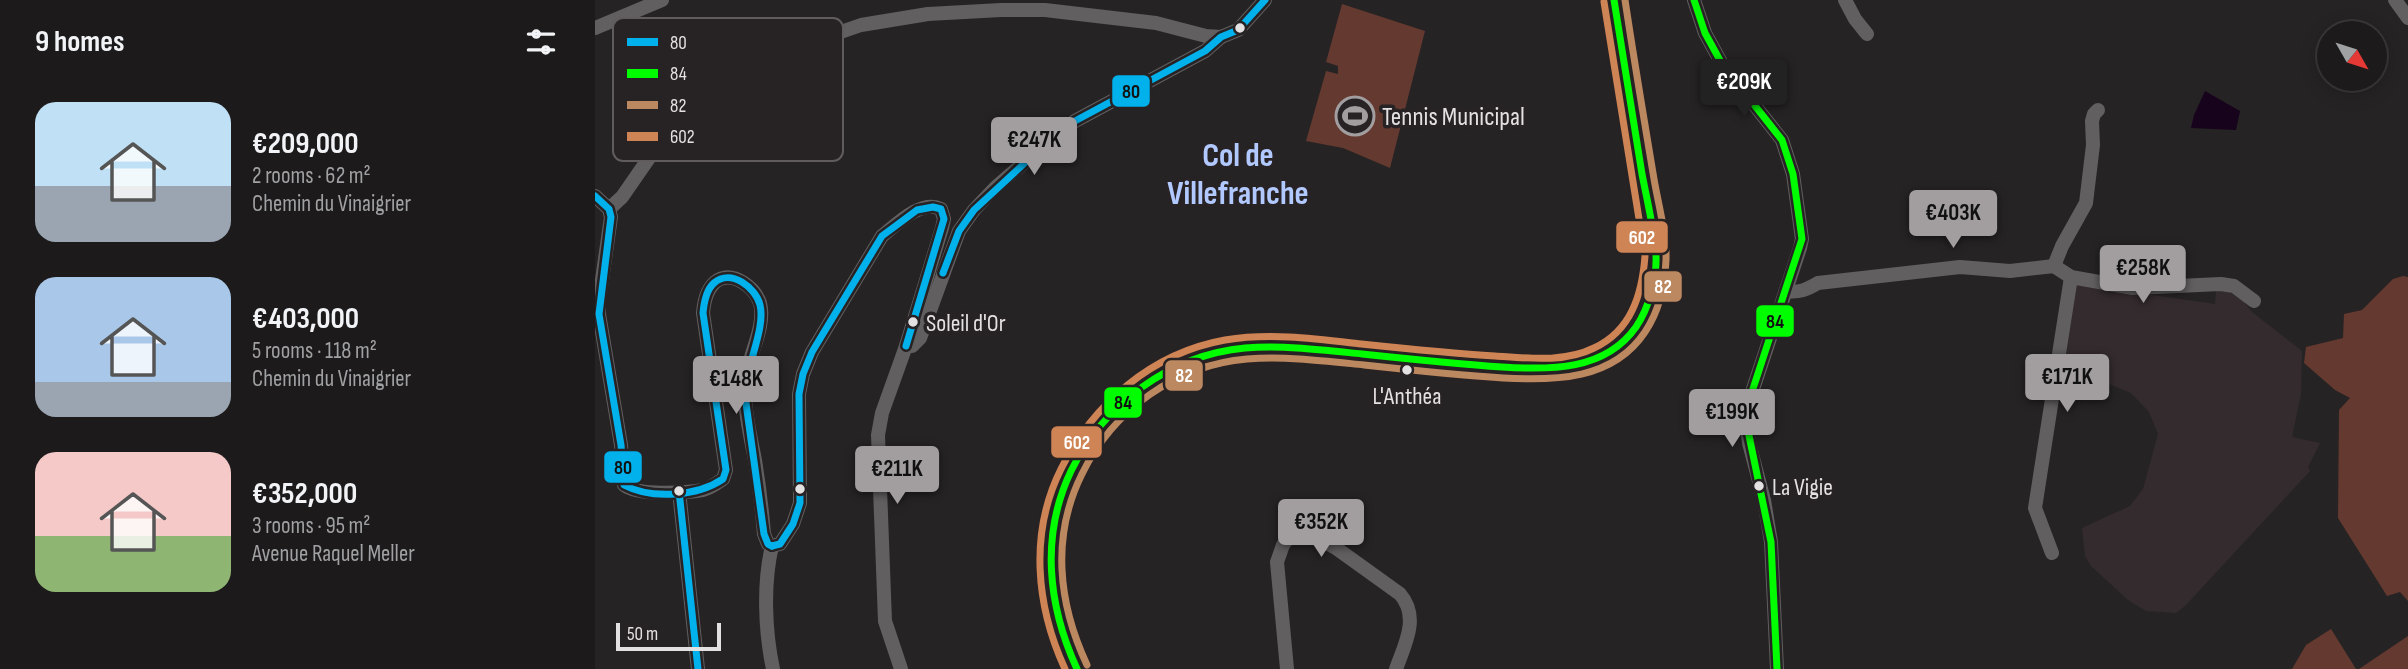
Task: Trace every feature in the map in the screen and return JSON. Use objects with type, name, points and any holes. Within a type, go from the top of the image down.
[{"type":"main road","points":[[1077,669],[1055,611],[1050,570],[1052,534],[1059,498],[1073,464],[1092,434],[1121,403],[1149,382],[1183,363],[1209,354],[1291,347],[1479,366],[1537,369],[1577,366],[1600,358],[1633,333],[1652,295],[1656,256],[1614,0]]},
{"type":"street","points":[[619,18],[662,0]]},
{"type":"street","points":[[906,345],[912,346],[920,338],[959,232],[974,210],[995,188],[1075,121],[1205,51],[1221,37],[1238,30],[1265,0]]},
{"type":"street","points":[[1695,0],[1705,33],[1722,64],[1773,128],[1787,155],[1793,174],[1802,239],[1748,404],[1746,421],[1771,542],[1777,669]]},
{"type":"street","points":[[1845,0],[1867,34]]},
{"type":"street","points":[[2395,0],[2408,18]]},
{"type":"street","points":[[843,33],[875,23],[928,14],[1045,10],[1156,23],[1206,36],[1221,37]]},
{"type":"street","points":[[595,28],[613,20]]},
{"type":"street","points":[[2054,266],[2086,203],[2093,145],[2092,121],[2098,110]]},
{"type":"street","points":[[610,209],[622,197],[647,161]]},
{"type":"street","points":[[595,196],[610,209],[611,217],[599,314],[621,445],[624,485],[637,492],[679,491],[704,489],[723,479],[726,470],[703,313],[704,299],[718,280],[729,278],[749,285],[757,295],[761,307],[746,377],[746,402],[764,534],[768,544],[772,546]]},
{"type":"street","points":[[772,546],[780,544],[798,513],[799,394],[812,352],[882,236],[923,208],[935,206],[941,209],[944,219],[942,228],[882,413],[878,435],[885,621],[901,669]]},
{"type":"street","points":[[1786,291],[1804,291],[1818,284],[1949,268],[2010,271],[2054,266],[2071,277],[2133,288],[2221,284],[2234,286],[2255,301]]},
{"type":"street","points":[[2052,553],[2035,508],[2071,277]]},
{"type":"street","points":[[679,491],[698,669]]},
{"type":"street","points":[[1287,669],[1277,562],[1283,545],[1297,527],[1336,548],[1406,601],[1411,625],[1396,669]]},
{"type":"street","points":[[772,546],[767,568],[767,641],[773,669]]},
{"type":"shaded area","points":[[1342,4],[1425,31],[1390,168],[1343,148],[1306,141],[1326,71],[1338,74],[1338,66],[1326,62]]},
{"type":"shaded area","points":[[2205,91],[2240,111],[2236,130],[2191,128]]},
{"type":"shaded area","points":[[2408,277],[2408,601],[2400,592],[2387,596],[2338,518],[2339,410],[2350,398],[2335,390],[2304,363],[2306,347],[2343,338],[2344,314],[2362,310],[2393,279]]},
{"type":"shaded area","points":[[2076,284],[2215,304],[2216,290],[2228,291],[2241,298],[2252,312],[2302,351],[2301,394],[2292,437],[2320,443],[2308,467],[2310,471],[2176,613],[2146,611],[2128,600],[2091,566],[2085,556],[2082,528],[2130,506],[2143,489],[2158,434],[2149,412],[2131,393],[2065,366]]},
{"type":"shaded area","points":[[2331,629],[2356,669],[2292,669],[2306,645]]},
{"type":"shaded area","points":[[2408,636],[2408,669],[2359,669]]},
{"type":"transit line","name":"80","points":[[943,273],[959,231],[974,210],[1043,146],[1075,121],[1205,51],[1221,37],[1238,30],[1265,0]]},
{"type":"transit line","name":"84","points":[[1077,669],[1059,621],[1054,596],[1052,546],[1061,496],[1071,471],[1102,424],[1121,404],[1166,372],[1217,353],[1260,347],[1502,367],[1557,367],[1593,360],[1609,352],[1636,327],[1651,293],[1656,255],[1614,0]]},
{"type":"transit line","name":"82","points":[[1087,665],[1070,618],[1062,569],[1062,545],[1072,497],[1095,451],[1111,430],[1129,411],[1172,381],[1221,363],[1262,358],[1543,379],[1581,374],[1600,368],[1617,360],[1632,348],[1645,332],[1663,288],[1666,250],[1625,0]]},
{"type":"transit line","name":"84","points":[[1694,0],[1705,33],[1722,64],[1782,140],[1793,174],[1802,239],[1748,404],[1746,421],[1771,542],[1777,669]]},
{"type":"transit line","name":"602","points":[[1065,669],[1055,645],[1043,595],[1040,569],[1044,518],[1051,493],[1074,445],[1108,403],[1149,369],[1198,347],[1225,340],[1257,337],[1305,338],[1477,355],[1558,358],[1594,348],[1607,341],[1626,322],[1637,298],[1645,256],[1604,2]]},
{"type":"transit line","name":"80","points":[[595,196],[609,209],[611,217],[599,314],[621,445],[624,485],[648,493],[675,494],[701,489],[723,479],[726,470],[703,313],[711,286],[721,279],[735,279],[754,292],[760,305],[760,325],[745,396],[764,534],[768,544],[772,546]]},
{"type":"transit line","name":"80","points":[[772,546],[780,544],[793,524],[800,503],[799,394],[812,352],[882,236],[917,210],[933,207],[941,209],[944,219],[906,346]]},
{"type":"transit line","name":"80","points":[[679,491],[698,669]]},
{"type":"place","name":"Tennis Municipal","points":[[1355,116]]},
{"type":"place","name":"Soleil d'Or","points":[[913,322]]},
{"type":"place","name":"L'Anthéa","points":[[1407,370]]},
{"type":"place","name":"La Vigie","points":[[1759,486]]},
{"type":"district","name":"Col de Villefranche","points":[[1238,173]]}]
